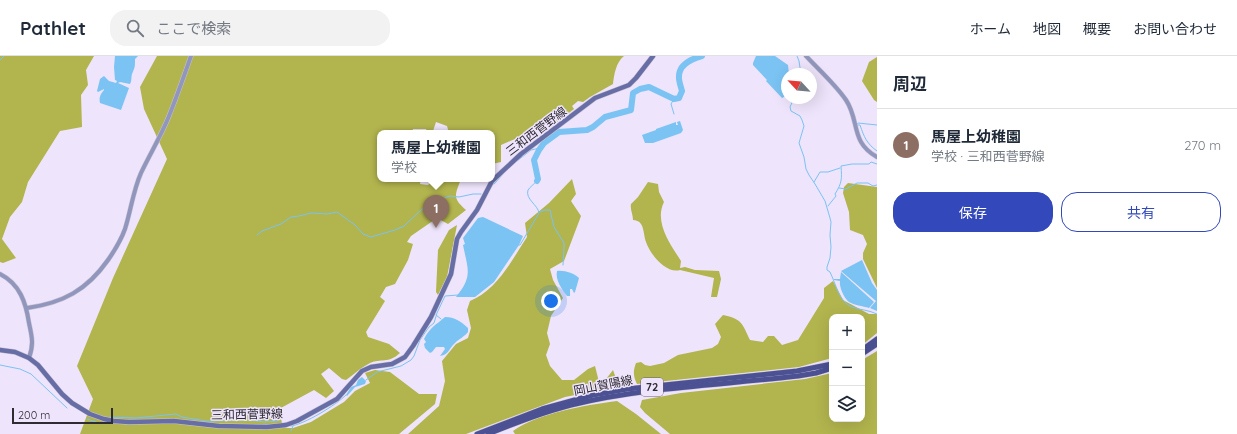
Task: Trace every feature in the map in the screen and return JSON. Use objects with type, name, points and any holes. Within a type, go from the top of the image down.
[{"type":"main road","name":"三和西菅野線","points":[[495,178],[521,154],[595,98],[629,84],[636,78],[653,56]]},
{"type":"main road","name":"三和西菅野線","points":[[0,350],[15,352],[29,358],[72,403],[90,414],[104,419],[129,422],[174,421],[219,426],[251,427],[286,425],[297,421],[336,399],[362,371],[371,367],[392,364],[405,356],[431,317],[451,274],[457,239],[477,210],[491,182]]},
{"type":"main road","points":[[865,352],[874,345],[877,339]]},
{"type":"main road","name":"岡山賀陽線","points":[[477,434],[542,409],[593,395],[627,389],[797,371],[829,365]]},
{"type":"main road","name":"岡山賀陽線","points":[[488,434],[544,413],[569,405],[594,400],[638,393],[798,376],[829,369]]},
{"type":"street","points":[[27,308],[56,302],[78,291],[97,274],[119,244],[125,229],[138,182],[169,117],[191,56]]},
{"type":"street","points":[[806,56],[846,101],[852,112],[860,142],[868,152],[877,157]]},
{"type":"street","points":[[0,274],[9,279],[17,287],[27,308],[32,346],[29,358]]},
{"type":"shaded area","points":[[0,56],[94,56],[86,70],[88,85],[81,95],[82,127],[60,131],[28,182],[22,202],[10,217],[2,239],[16,258],[3,263],[0,262]]},
{"type":"shaded area","points":[[157,56],[624,56],[617,65],[613,84],[583,102],[578,101],[572,106],[574,109],[553,125],[540,125],[524,135],[501,145],[501,162],[495,163],[495,130],[448,130],[447,126],[436,122],[433,130],[377,130],[377,182],[420,182],[420,184],[428,185],[431,182],[460,182],[456,196],[458,202],[466,210],[448,224],[437,218],[411,236],[407,242],[413,244],[408,260],[395,284],[386,287],[380,297],[385,301],[366,332],[368,337],[389,344],[400,353],[388,360],[370,363],[346,380],[342,379],[329,368],[321,374],[334,391],[326,398],[314,390],[279,409],[283,428],[293,428],[311,422],[344,402],[355,391],[370,383],[365,373],[375,370],[390,372],[419,394],[437,394],[435,404],[399,434],[80,434],[93,399],[77,366],[113,278],[167,159],[144,109],[140,87]]},
{"type":"shaded area","points":[[877,57],[877,102],[874,100],[862,81],[869,62]]},
{"type":"shaded area","points":[[572,179],[576,194],[571,201],[581,216],[564,261],[550,269],[553,280],[563,298],[551,316],[547,333],[550,344],[546,355],[550,366],[562,380],[574,380],[588,369],[595,366],[599,382],[603,383],[613,370],[617,381],[610,388],[565,397],[466,434],[408,434],[439,406],[445,381],[442,361],[456,344],[468,338],[471,328],[467,310],[470,301],[488,290],[503,274],[527,237],[525,223],[549,203]]},
{"type":"shaded area","points":[[648,182],[658,184],[659,192],[664,202],[661,210],[662,225],[668,240],[681,261],[680,268],[685,267],[695,270],[719,271],[721,279],[717,297],[711,297],[714,278],[669,269],[659,262],[648,247],[642,226],[638,221],[633,220],[631,204],[638,197]]},
{"type":"shaded area","points":[[848,183],[877,187],[877,288],[863,259],[863,253],[867,244],[863,235],[850,230],[849,212],[843,193],[844,187]]},
{"type":"shaded area","points":[[457,225],[447,277],[438,295],[436,292],[438,250],[449,230]]},
{"type":"shaded area","points":[[833,281],[843,300],[869,314],[877,314],[877,333],[865,343],[865,314],[829,314],[829,359],[799,367],[637,384],[634,374],[636,363],[641,362],[650,366],[664,363],[678,355],[712,348],[718,344],[721,337],[715,324],[723,315],[738,320],[745,329],[750,340],[763,342],[768,336],[774,336],[782,345],[798,340],[824,298],[824,288]]},
{"type":"shaded area","points":[[877,351],[877,434],[670,434],[640,407],[642,400],[681,393],[805,379],[829,374],[829,422],[865,422],[865,358]]},
{"type":"shaded area","points":[[617,401],[661,434],[515,434],[513,431],[535,419],[563,411]]},
{"type":"water","points":[[115,56],[138,56],[135,59],[135,67],[130,84],[118,83],[129,88],[121,110],[100,103],[100,96],[104,89],[98,92],[97,91],[100,79],[104,76],[109,81],[116,83],[117,81],[115,80],[114,67]]},
{"type":"water","points":[[756,56],[775,56],[788,65],[788,68],[781,68],[781,97],[766,81],[767,80],[753,65]]},
{"type":"water","points":[[680,121],[683,130],[681,133],[653,143],[645,143],[642,135],[676,122],[676,125],[678,125],[677,122]]},
{"type":"water","points":[[483,217],[523,236],[519,245],[494,282],[475,297],[456,297],[465,284],[468,272],[463,238],[478,218]]},
{"type":"water","points":[[862,260],[872,283],[877,290],[877,311],[870,308],[876,301],[841,271]]},
{"type":"water","points":[[557,271],[569,272],[579,278],[575,292],[574,293],[572,289],[570,289],[570,296],[567,296],[559,284]]},
{"type":"water","points":[[841,272],[874,302],[869,308],[853,304],[847,300],[841,289],[840,281],[834,280],[840,279]]},
{"type":"water","points":[[445,317],[460,321],[468,328],[468,332],[453,345],[447,353],[440,356],[445,349],[444,347],[436,347],[430,353],[425,348],[424,344],[426,342],[424,339],[431,329]]},
{"type":"water","points":[[362,377],[366,381],[365,384],[355,387],[347,396],[346,395],[351,387],[356,385],[358,380]]},
{"type":"waterway","points":[[0,60],[4,56]]},
{"type":"waterway","points":[[537,181],[538,179],[534,160],[544,143],[559,132],[587,130],[605,117],[631,110],[633,93],[640,89],[649,87],[674,99],[679,98],[682,91],[679,73],[686,63],[702,56]]},
{"type":"waterway","points":[[797,56],[800,68]]},
{"type":"waterway","points":[[674,99],[671,104],[674,114]]},
{"type":"waterway","points":[[791,104],[791,111],[800,116],[804,126],[799,143],[806,169],[825,201],[831,222],[831,247],[827,270],[830,272],[838,292],[848,305],[877,314]]},
{"type":"waterway","points":[[877,125],[858,123],[856,125],[860,125],[866,140],[877,151]]},
{"type":"waterway","points":[[517,161],[531,150],[540,148]]},
{"type":"waterway","points":[[828,206],[836,196],[835,194],[840,184],[841,166],[852,164],[869,164],[871,162],[877,164]]},
{"type":"waterway","points":[[814,182],[820,172],[828,172],[840,168]]},
{"type":"waterway","points":[[494,184],[504,173]]},
{"type":"waterway","points":[[518,245],[520,245],[539,213],[528,196],[528,190],[537,181]]},
{"type":"waterway","points":[[839,188],[846,189],[857,183],[868,183],[873,186],[877,185]]},
{"type":"waterway","points":[[257,235],[262,231],[281,224],[291,217],[311,213],[327,214],[337,212],[355,225],[363,234],[371,237],[404,226],[421,210],[435,201],[450,196],[459,197],[481,194]]},
{"type":"waterway","points":[[540,212],[550,210],[554,227],[564,243],[563,265]]},
{"type":"waterway","points":[[366,380],[377,372],[401,366],[411,360],[420,340],[429,327],[434,323],[445,296],[458,295]]},
{"type":"waterway","points":[[436,315],[441,319]]},
{"type":"waterway","points":[[0,365],[20,369],[31,374],[67,408]]},
{"type":"waterway","points":[[291,426],[297,425],[320,414],[346,395]]},
{"type":"waterway","points":[[110,417],[136,418],[176,414],[182,417],[206,421],[278,421]]},
{"type":"waterway","points":[[87,419],[96,422]]},
{"type":"waterway","points":[[88,423],[95,422]]},
{"type":"waterway","points":[[291,431],[293,426]]},
{"type":"place","name":"馬屋上幼稚園","points":[[436,228]]}]
